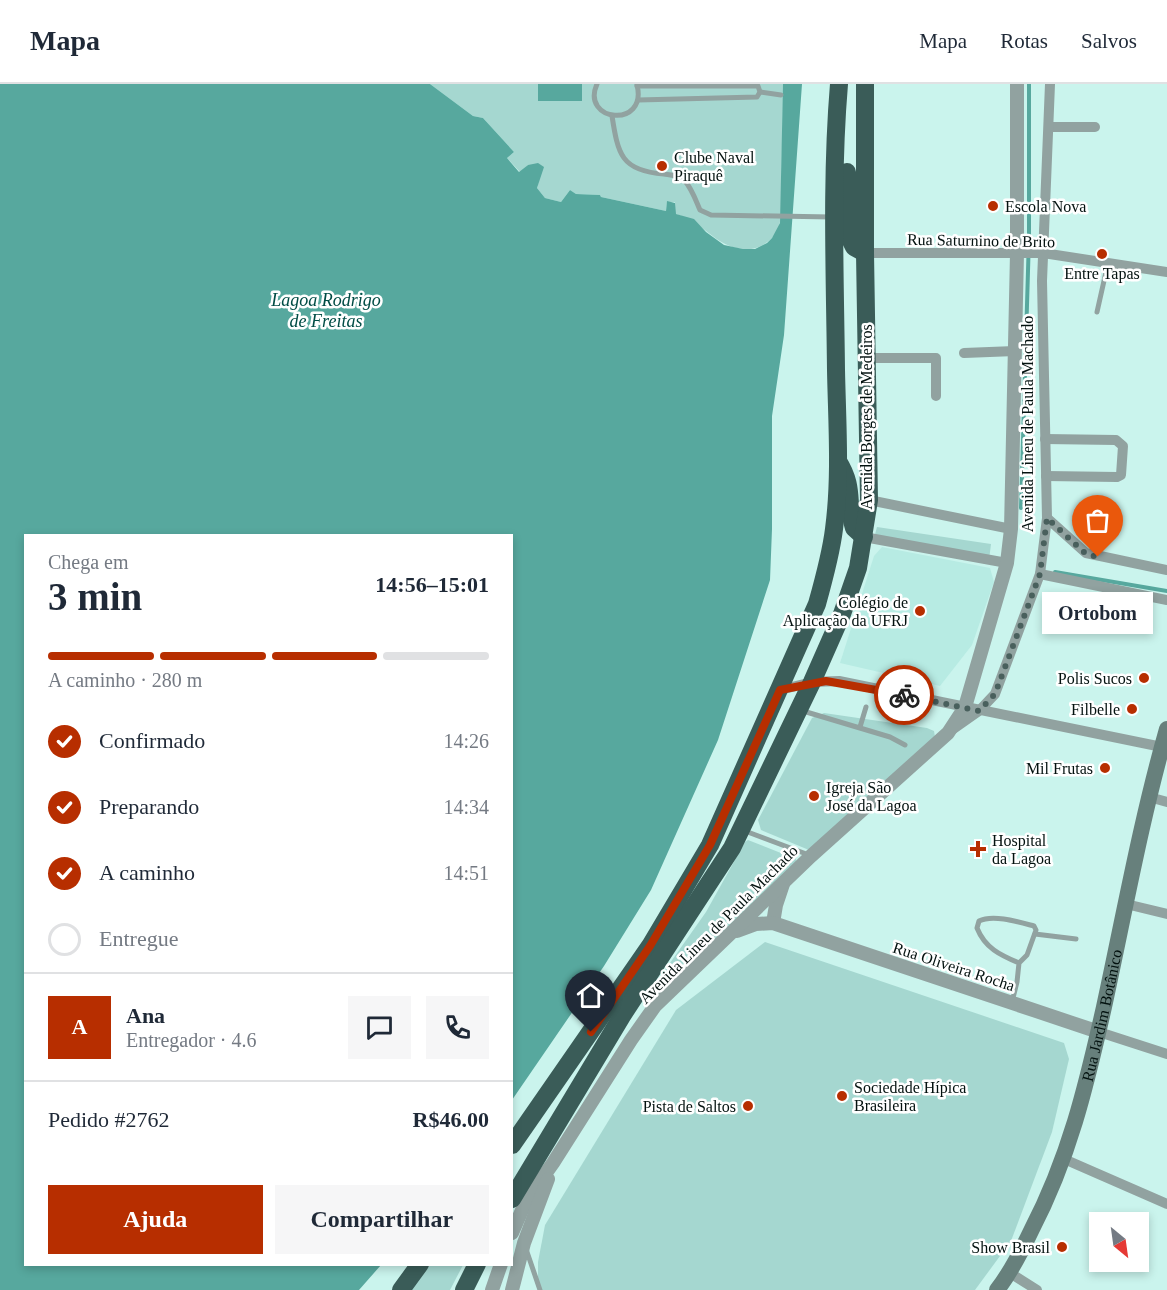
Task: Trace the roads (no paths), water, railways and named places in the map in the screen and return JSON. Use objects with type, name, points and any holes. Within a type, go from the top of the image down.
[{"type":"highway","name":"Avenida Borges de Medeiros","points":[[513,1144],[650,946],[710,845],[817,604],[834,528],[837,459],[829,217],[839,84]]},
{"type":"highway","name":"Avenida Borges de Medeiros","points":[[513,1197],[622,1016],[732,848],[812,682],[842,614],[858,568],[869,500],[865,84]]},
{"type":"highway","points":[[838,102],[845,142],[849,237],[854,247],[865,253]]},
{"type":"highway","points":[[837,459],[846,472],[849,484],[854,528],[864,537]]},
{"type":"highway","points":[[401,1290],[419,1266]]},
{"type":"highway","points":[[464,1290],[476,1266]]},
{"type":"main road","name":"Rua Jardim Botânico","points":[[998,1290],[1010,1274],[1040,1215],[1064,1159],[1099,1032],[1149,797],[1167,729]]},
{"type":"street","name":"Avenida Lineu de Paula Machado","points":[[972,709],[1007,563],[1011,529],[1018,253],[1017,84]]},
{"type":"street","name":"Avenida Lineu de Paula Machado","points":[[513,1231],[526,1201],[554,1163],[655,1006],[811,856],[972,709],[995,694],[1040,574],[1047,518],[1042,254],[1050,84]]},
{"type":"street","points":[[1049,127],[1095,127]]},
{"type":"street","name":"Rua Saturnino de Brito","points":[[865,253],[1042,254],[1167,272]]},
{"type":"street","points":[[964,353],[1015,351]]},
{"type":"street","points":[[866,358],[936,358],[936,396]]},
{"type":"street","points":[[1045,439],[1116,440],[1123,446],[1121,475],[1117,477],[1046,476]]},
{"type":"street","points":[[869,500],[1011,529]]},
{"type":"street","points":[[1047,518],[1086,554],[1167,570]]},
{"type":"street","points":[[864,537],[1007,563]]},
{"type":"street","points":[[1040,574],[1167,600]]},
{"type":"street","points":[[780,690],[812,682],[839,681],[1162,747]]},
{"type":"street","points":[[1149,797],[1167,802]]},
{"type":"street","points":[[773,923],[784,882]]},
{"type":"street","points":[[1126,904],[1167,914]]},
{"type":"street","name":"Rua Oliveira Rocha","points":[[730,934],[756,924],[773,923],[1167,1054]]},
{"type":"street","points":[[1064,1159],[1167,1204]]},
{"type":"street","points":[[510,1290],[524,1243],[554,1163]]},
{"type":"street","points":[[492,1290],[500,1266]]},
{"type":"street","points":[[509,1266],[510,1290]]},
{"type":"street","points":[[1010,1274],[1038,1290]]},
{"type":"lane","points":[[597,84],[594,96],[596,103],[605,113],[612,116],[625,115],[635,106],[638,100],[637,85],[758,86],[760,92]]},
{"type":"lane","points":[[678,86],[678,99]]},
{"type":"lane","points":[[702,98],[704,86]]},
{"type":"lane","points":[[727,98],[728,86]]},
{"type":"lane","points":[[638,100],[757,97],[760,92]]},
{"type":"lane","points":[[760,92],[781,95]]},
{"type":"lane","points":[[612,116],[620,152],[628,162],[637,170],[646,173],[680,177],[690,189],[700,210],[711,215],[829,217]]},
{"type":"lane","points":[[1097,312],[1108,263]]},
{"type":"lane","points":[[860,727],[866,707]]},
{"type":"lane","points":[[798,710],[860,727],[890,737],[905,745]]},
{"type":"lane","points":[[740,829],[811,856]]},
{"type":"lane","points":[[1012,1002],[1019,963],[1027,955],[1035,934],[1034,926],[989,918],[979,921],[977,927],[982,940],[997,954],[1019,963]]},
{"type":"lane","points":[[1035,934],[1076,939]]},
{"type":"lane","points":[[524,1243],[540,1290]]},
{"type":"water","name":"Lagoa Rodrigo de Freitas","points":[[0,84],[430,84],[473,116],[483,118],[514,152],[507,158],[519,172],[528,165],[538,163],[544,167],[537,188],[545,198],[561,202],[570,190],[576,194],[600,195],[666,211],[667,201],[675,203],[676,214],[694,219],[706,232],[724,245],[755,249],[772,238],[780,223],[783,84],[802,84],[784,335],[772,416],[770,580],[718,740],[651,890],[604,966],[513,1099],[513,534],[24,534],[24,1266],[380,1266],[359,1290],[0,1290]]},
{"type":"water","points":[[538,84],[582,84],[582,101],[538,101]]},
{"type":"waterway","points":[[1021,508],[1029,237],[1029,84]]},
{"type":"waterway","points":[[1055,572],[1167,591]]},
{"type":"place","name":"Clube Naval Piraquê","points":[[662,166]]},
{"type":"place","name":"Escola Nova","points":[[993,206]]},
{"type":"place","name":"Entre Tapas","points":[[1102,254]]},
{"type":"place","name":"Ortobom","points":[[1098,557]]},
{"type":"place","name":"Colégio de Aplicação da UFRJ","points":[[920,611]]},
{"type":"place","name":"Polis Sucos","points":[[1144,678]]},
{"type":"place","name":"Filbelle","points":[[1132,709]]},
{"type":"place","name":"Mil Frutas","points":[[1105,768]]},
{"type":"place","name":"Igreja São José da Lagoa","points":[[814,796]]},
{"type":"place","name":"Hospital da Lagoa","points":[[978,849]]},
{"type":"place","name":"Sociedade Hípica Brasileira","points":[[842,1096]]},
{"type":"place","name":"Pista de Saltos","points":[[748,1106]]},
{"type":"place","name":"Show Brasil","points":[[1062,1247]]}]
